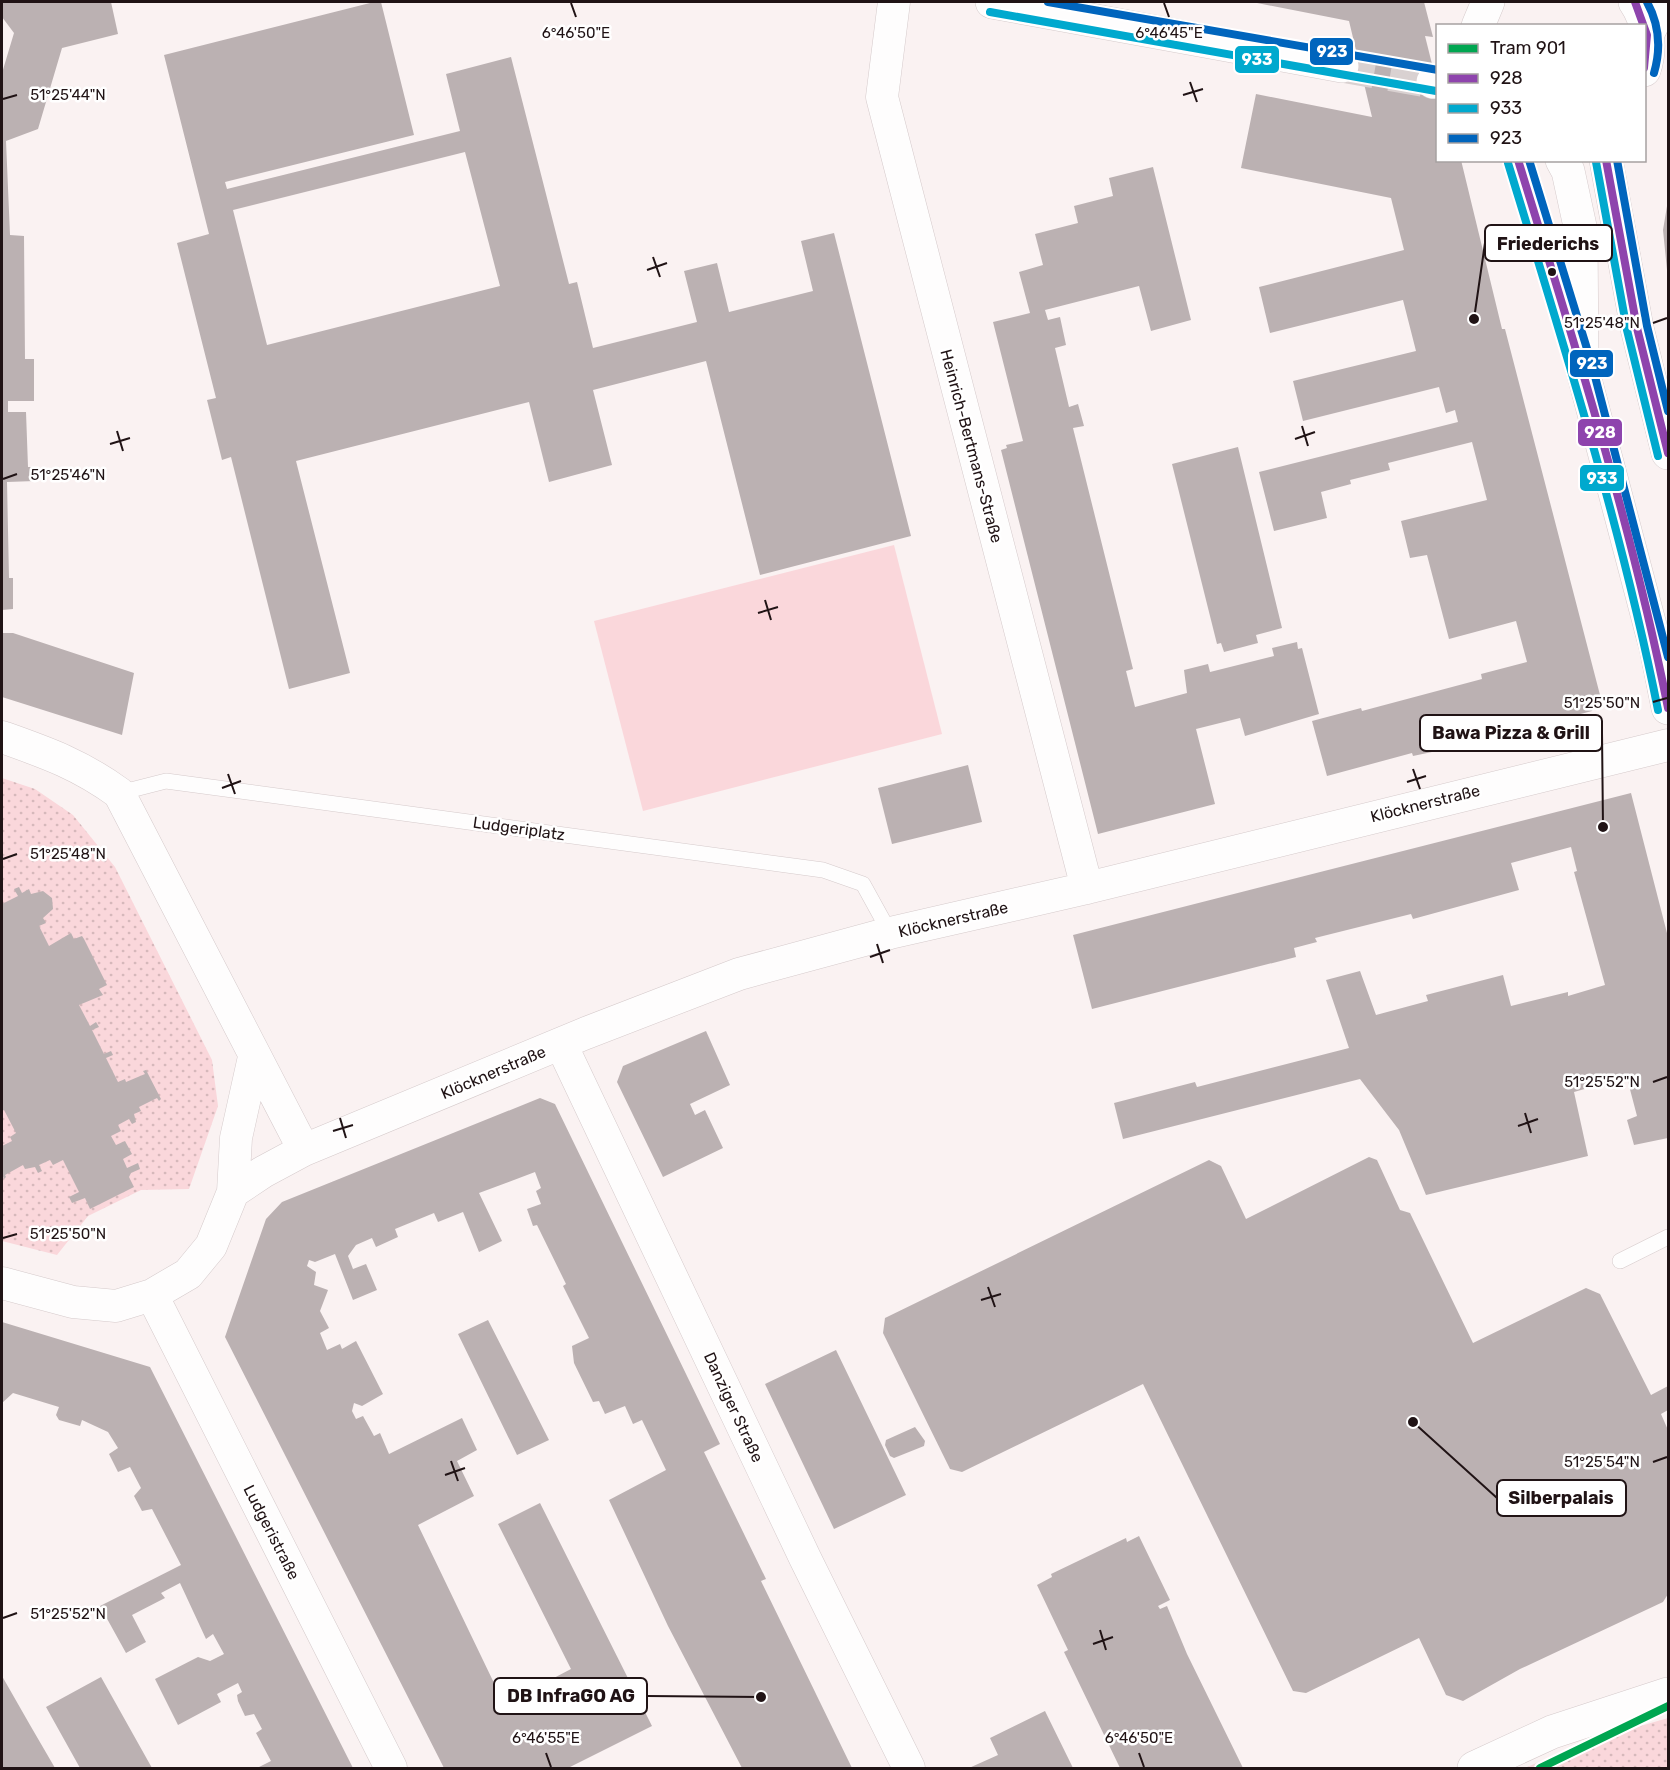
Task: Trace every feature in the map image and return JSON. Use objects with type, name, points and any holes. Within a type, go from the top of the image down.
[{"type":"street","name":"Heinrich-Bertmans-Straße","points":[[894,2],[882,98],[1087,888]]},
{"type":"street","points":[[992,2],[1342,66]]},
{"type":"street","points":[[1480,24],[1488,2]]},
{"type":"street","points":[[1635,2],[1642,11],[1645,24]]},
{"type":"street","points":[[1648,34],[1657,16],[1668,4]]},
{"type":"street","points":[[1646,26],[1648,34],[1646,64]]},
{"type":"street","points":[[1563,162],[1568,171],[1581,231],[1582,368],[1656,648],[1668,708]]},
{"type":"street","points":[[1606,162],[1637,328],[1668,453]]},
{"type":"street","points":[[2,737],[63,758],[92,774],[119,793],[304,1150]]},
{"type":"street","name":"Klöcknerstraße","points":[[232,1192],[304,1150],[561,1044],[739,974],[890,933],[1087,888],[1668,745]]},
{"type":"street","name":"Danziger Straße","points":[[561,1044],[806,1558],[909,1768]]},
{"type":"street","points":[[2,1283],[73,1302],[116,1306],[152,1295],[188,1274],[211,1246],[232,1192],[236,1138],[254,1057]]},
{"type":"street","name":"Ludgeristraße","points":[[152,1295],[392,1768]]},
{"type":"street","points":[[1474,1768],[1552,1732],[1668,1694]]},
{"type":"lane","points":[[1519,162],[1582,368]]},
{"type":"lane","name":"Ludgeriplatz","points":[[119,793],[166,781],[823,870],[863,884],[890,933]]},
{"type":"lane","points":[[1620,1261],[1668,1237]]},
{"type":"shaded area","points":[[894,545],[942,734],[643,811],[594,621]]},
{"type":"shaded area","points":[[2,778],[35,789],[73,815],[115,867],[212,1060],[218,1106],[189,1189],[141,1190],[88,1216],[57,1255],[2,1241]]},
{"type":"shaded area","points":[[1668,1718],[1668,1768],[1525,1768],[1582,1743]]},
{"type":"building","points":[[2,2],[111,2],[118,34],[62,48],[38,129],[6,141],[10,235],[24,236],[25,359],[34,359],[34,401],[8,401],[8,412],[26,412],[28,467],[35,467],[35,481],[7,482],[9,578],[13,578],[13,609],[2,610],[2,73],[14,33],[2,17]]},
{"type":"building","points":[[381,2],[414,135],[225,182],[227,189],[460,131],[446,74],[511,57],[569,284],[577,282],[593,348],[697,322],[684,271],[717,263],[729,312],[813,291],[801,241],[834,233],[911,536],[760,575],[706,361],[593,390],[612,465],[549,482],[529,402],[296,461],[350,673],[289,689],[231,457],[222,460],[207,400],[216,398],[177,243],[209,234],[164,55]],"holes":[[[465,152],[500,286],[267,345],[233,210]]]},
{"type":"building","points":[[1252,2],[1424,2],[1433,37],[1425,36],[1436,80],[1436,162],[1461,162],[1502,329],[1505,329],[1600,695],[1592,711],[1446,749],[1413,756],[1412,753],[1327,776],[1312,721],[1361,708],[1362,711],[1482,679],[1481,674],[1527,662],[1516,621],[1449,639],[1427,555],[1410,558],[1401,521],[1487,500],[1472,442],[1388,463],[1390,470],[1350,480],[1351,484],[1321,492],[1327,518],[1274,531],[1259,472],[1458,422],[1455,410],[1446,413],[1439,387],[1303,421],[1293,381],[1416,351],[1403,300],[1270,333],[1259,287],[1404,250],[1391,198],[1241,168],[1256,94],[1372,117],[1349,21]]},
{"type":"building","points":[[1153,167],[1191,320],[1151,331],[1139,286],[1045,310],[1048,320],[1060,317],[1066,345],[1055,348],[1069,407],[1078,404],[1084,426],[1073,428],[1133,669],[1126,671],[1135,707],[1187,693],[1184,670],[1208,664],[1210,672],[1274,656],[1272,648],[1297,642],[1298,649],[1302,648],[1319,714],[1245,736],[1240,718],[1196,729],[1215,804],[1098,834],[1001,450],[1007,448],[1006,445],[1023,441],[993,322],[1030,313],[1019,272],[1043,265],[1035,234],[1078,223],[1074,206],[1113,196],[1109,178]]},
{"type":"building","points":[[1667,206],[1668,270],[1663,230]]},
{"type":"building","points":[[1238,447],[1282,628],[1256,635],[1258,643],[1224,652],[1221,643],[1217,644],[1172,464]]},
{"type":"building","points":[[2,633],[13,633],[134,673],[122,735],[2,697]]},
{"type":"building","points":[[968,765],[982,822],[892,844],[878,788]]},
{"type":"building","points":[[1631,793],[1668,937],[1668,1138],[1634,1145],[1627,1120],[1637,1116],[1627,1078],[1574,1092],[1588,1156],[1426,1195],[1399,1130],[1360,1079],[1123,1139],[1114,1103],[1195,1082],[1197,1087],[1349,1048],[1326,980],[1360,971],[1376,1015],[1428,1001],[1426,995],[1503,975],[1511,1006],[1568,992],[1568,996],[1605,985],[1574,872],[1577,871],[1571,847],[1511,863],[1519,890],[1413,919],[1411,914],[1315,938],[1317,942],[1294,948],[1296,957],[1092,1009],[1073,935]]},
{"type":"building","points":[[19,887],[22,893],[29,889],[31,894],[43,891],[52,898],[53,909],[43,918],[46,923],[39,926],[49,946],[71,933],[74,939],[82,936],[84,939],[107,985],[99,989],[103,995],[79,1005],[90,1026],[96,1022],[99,1027],[92,1030],[104,1054],[111,1051],[113,1055],[106,1058],[118,1082],[125,1079],[126,1082],[145,1074],[143,1071],[146,1070],[161,1099],[159,1101],[157,1098],[139,1107],[141,1111],[134,1114],[136,1122],[132,1124],[129,1119],[118,1125],[121,1131],[111,1136],[116,1145],[125,1141],[132,1154],[123,1159],[127,1168],[138,1163],[140,1169],[131,1173],[129,1177],[134,1187],[90,1209],[85,1198],[72,1203],[69,1197],[79,1192],[63,1160],[53,1165],[50,1160],[39,1165],[42,1171],[38,1173],[35,1167],[25,1169],[23,1165],[5,1175],[4,1179],[2,1174],[2,1146],[12,1141],[10,1137],[16,1133],[4,1110],[2,1111],[2,904],[18,896],[14,889]]},
{"type":"building","points":[[706,1031],[730,1085],[690,1104],[695,1115],[705,1110],[723,1148],[663,1177],[617,1082],[623,1066]]},
{"type":"building","points":[[540,1098],[555,1104],[720,1444],[704,1452],[766,1579],[761,1581],[852,1768],[742,1768],[668,1626],[609,1500],[666,1470],[642,1420],[633,1424],[625,1406],[605,1414],[599,1401],[593,1402],[574,1363],[572,1346],[589,1338],[563,1286],[566,1284],[537,1225],[533,1226],[527,1209],[541,1204],[536,1191],[541,1188],[535,1172],[479,1193],[502,1241],[479,1252],[463,1212],[438,1222],[434,1213],[395,1229],[398,1237],[376,1247],[372,1238],[356,1245],[348,1256],[353,1269],[366,1264],[377,1290],[353,1300],[335,1254],[315,1262],[309,1260],[307,1266],[316,1272],[314,1285],[328,1290],[320,1311],[329,1328],[320,1333],[327,1350],[340,1344],[342,1349],[356,1341],[383,1394],[362,1406],[354,1403],[352,1411],[356,1419],[363,1416],[374,1436],[380,1433],[389,1454],[462,1418],[477,1450],[457,1461],[474,1496],[418,1525],[494,1683],[500,1680],[510,1701],[571,1669],[498,1524],[540,1503],[652,1726],[568,1768],[444,1768],[225,1337],[266,1219],[282,1202]]},
{"type":"building","points":[[1369,1157],[1377,1160],[1400,1210],[1410,1213],[1473,1343],[1586,1288],[1600,1294],[1651,1395],[1668,1386],[1668,1410],[1661,1414],[1668,1430],[1668,1594],[1663,1602],[1520,1669],[1463,1701],[1446,1695],[1419,1638],[1306,1693],[1293,1691],[1143,1384],[962,1472],[950,1469],[883,1333],[885,1318],[1209,1160],[1221,1166],[1246,1219]]},
{"type":"building","points":[[488,1320],[549,1440],[517,1455],[458,1334]]},
{"type":"building","points":[[2,1322],[150,1367],[353,1768],[257,1768],[271,1761],[256,1733],[262,1729],[254,1714],[245,1716],[238,1701],[237,1695],[242,1692],[238,1683],[217,1694],[221,1702],[178,1725],[155,1679],[198,1657],[210,1661],[224,1654],[213,1634],[206,1639],[180,1583],[161,1593],[165,1598],[132,1615],[146,1642],[126,1653],[100,1606],[181,1565],[152,1509],[142,1511],[134,1496],[141,1488],[130,1467],[118,1472],[109,1454],[118,1448],[108,1432],[82,1420],[80,1426],[59,1420],[56,1415],[59,1407],[13,1393],[2,1403]]},
{"type":"building","points":[[836,1350],[906,1495],[834,1529],[765,1384]]},
{"type":"building","points":[[915,1427],[925,1441],[924,1446],[894,1458],[890,1456],[885,1445],[886,1440]]},
{"type":"building","points":[[1139,1536],[1170,1600],[1158,1606],[1160,1609],[1167,1606],[1187,1654],[1243,1768],[1120,1768],[1064,1652],[1068,1650],[1037,1585],[1052,1577],[1051,1574],[1126,1538],[1127,1542]]},
{"type":"building","points":[[2,1676],[30,1725],[55,1768],[2,1768]]},
{"type":"building","points":[[101,1677],[152,1768],[80,1768],[46,1707]]},
{"type":"building","points":[[1045,1711],[1073,1768],[969,1768],[998,1755],[990,1738]]},
{"type":"tunnel","points":[[1342,66],[1433,82]]},
{"type":"tram line","name":"901","points":[[1540,1768],[1668,1706]]},
{"type":"transit line","name":"923","points":[[1048,2],[1436,70]]},
{"type":"transit line","name":"928","points":[[1635,2],[1643,24]]},
{"type":"transit line","name":"923","points":[[1647,2],[1658,37],[1658,55],[1654,73]]},
{"type":"transit line","name":"933","points":[[990,12],[1436,91]]},
{"type":"transit line","name":"928","points":[[1646,32],[1646,46]]},
{"type":"transit line","name":"928","points":[[1519,162],[1619,501],[1668,708]]},
{"type":"transit line","name":"923","points":[[1530,162],[1592,365],[1668,657]]},
{"type":"transit line","name":"933","points":[[1596,162],[1627,330],[1658,456]]},
{"type":"transit line","name":"928","points":[[1606,162],[1637,328],[1668,453]]},
{"type":"transit line","name":"923","points":[[1617,162],[1647,326],[1668,411]]},
{"type":"transit line","name":"933","points":[[1508,163],[1609,503],[1658,710]]},
{"type":"place","name":"Friederichs","points":[[1474,319]]},
{"type":"place","name":"Bawa Pizza & Grill","points":[[1603,827]]},
{"type":"place","name":"Silberpalais","points":[[1413,1422]]},
{"type":"place","name":"DB InfraGO AG","points":[[761,1697]]}]
